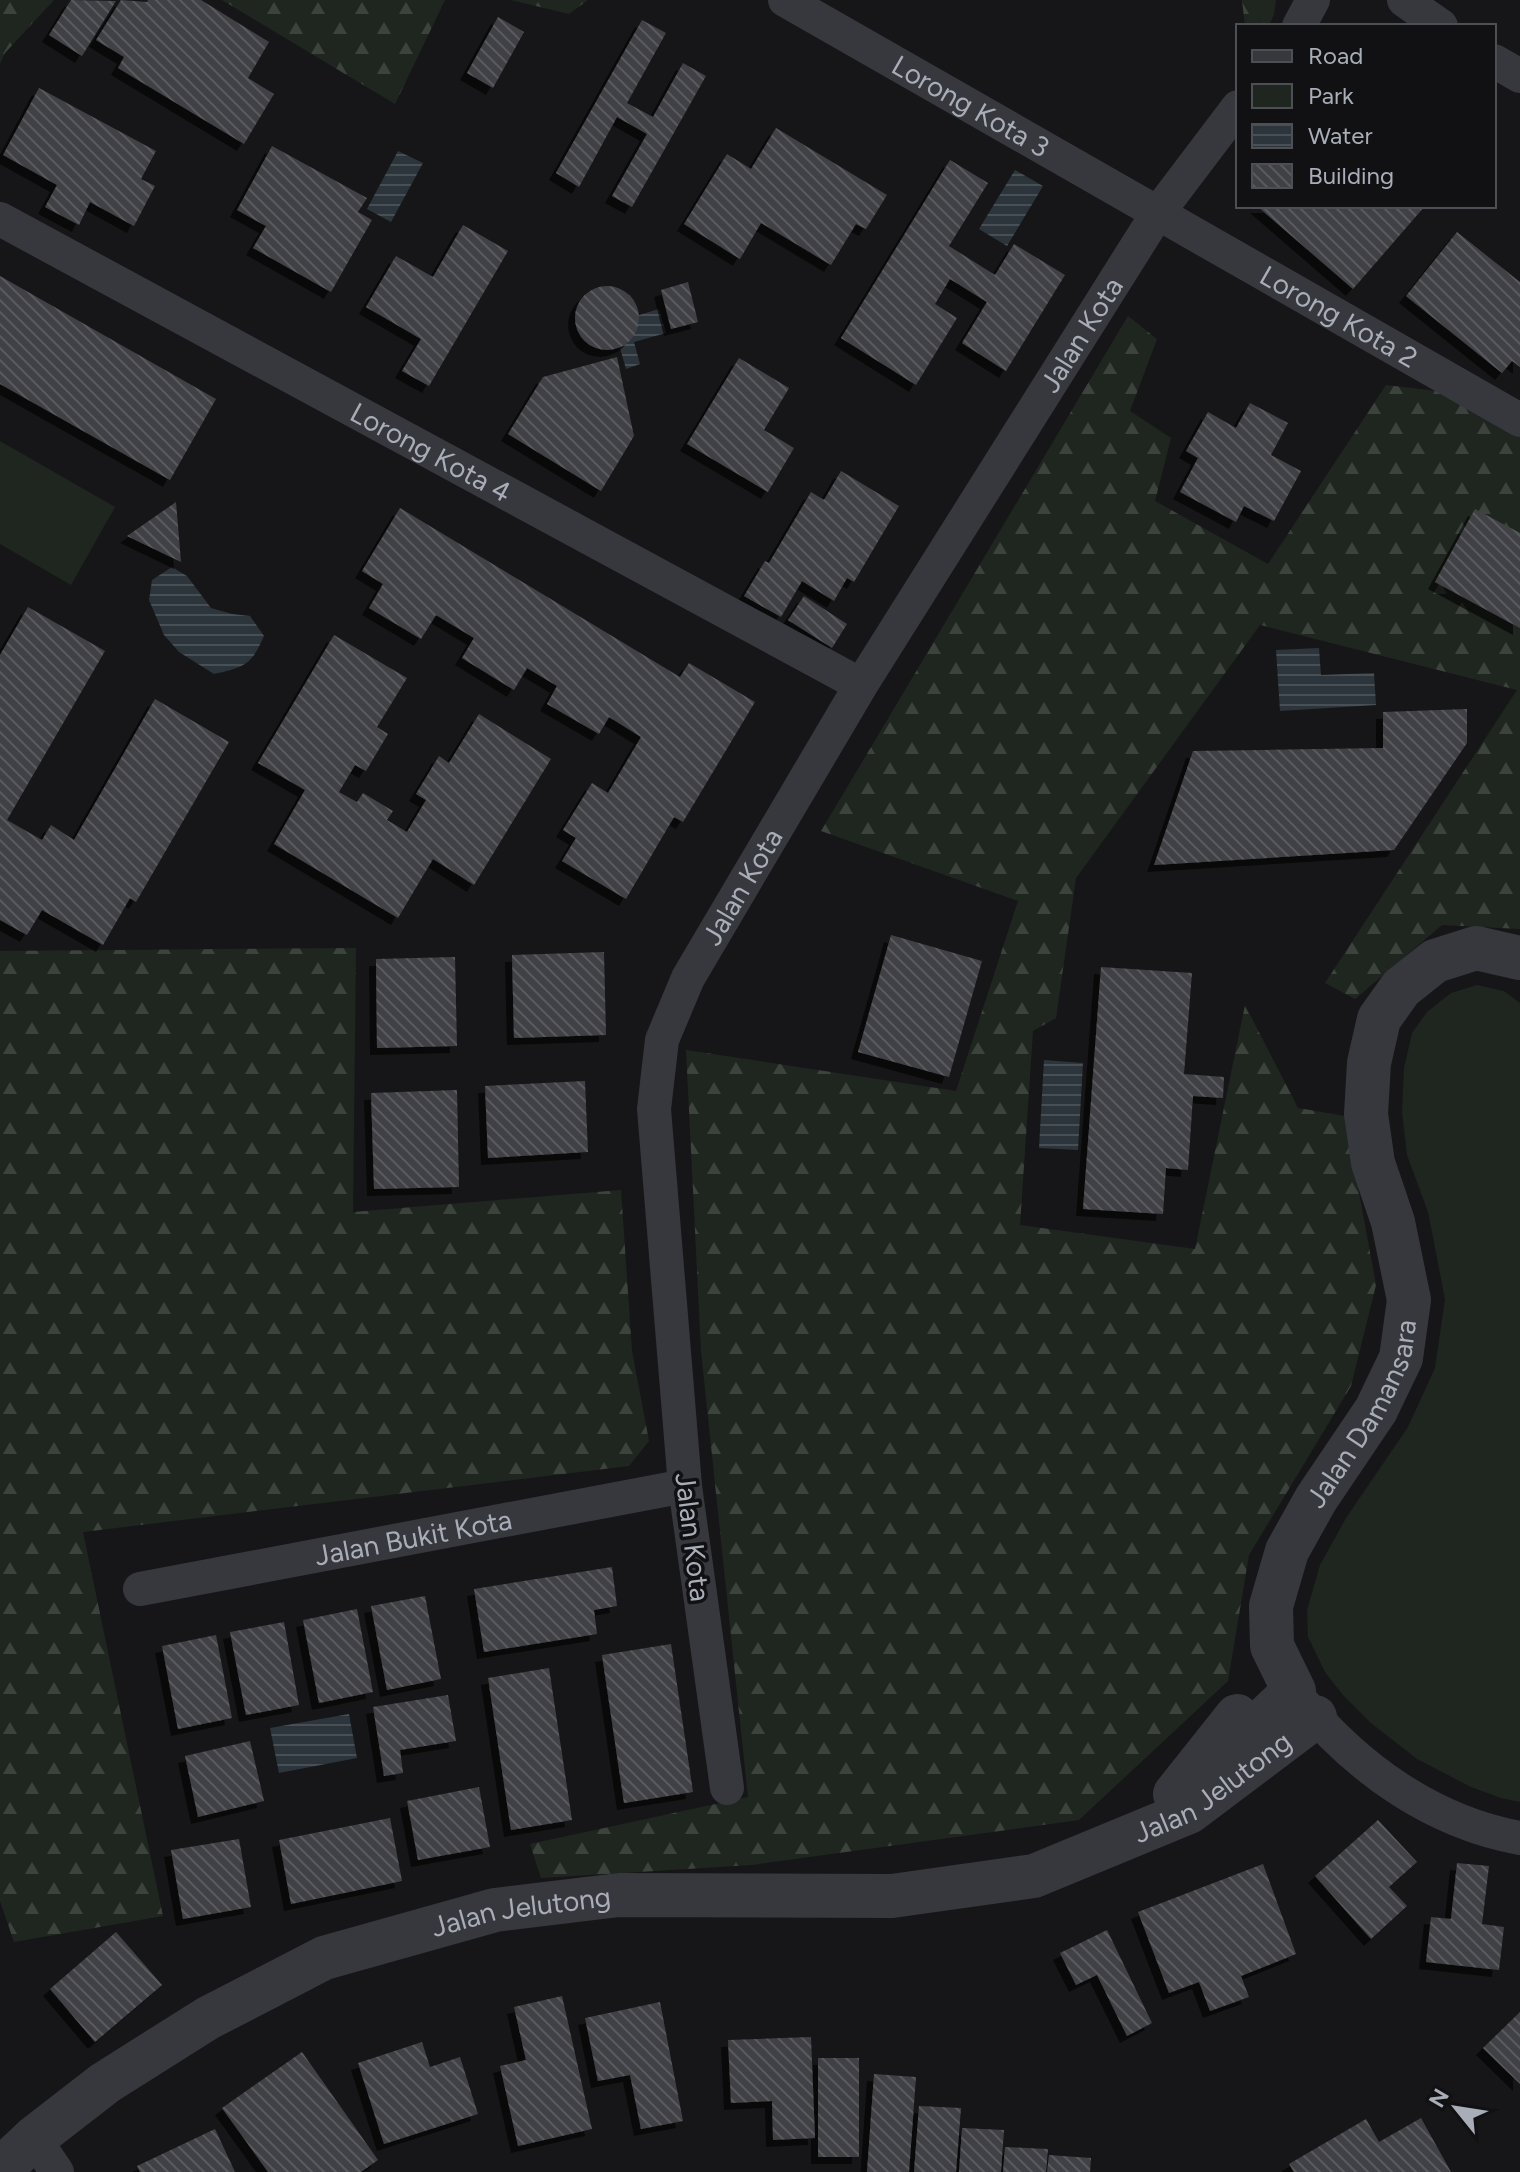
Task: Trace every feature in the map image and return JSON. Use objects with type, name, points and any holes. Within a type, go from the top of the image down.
[{"type":"street","name":"Lorong Kota 3","points":[[785,0],[1157,214]]},
{"type":"street","points":[[1300,24],[1313,0]]},
{"type":"street","points":[[1404,0],[1438,24]]},
{"type":"street","points":[[1496,62],[1520,76]]},
{"type":"street","name":"Jalan Kota","points":[[727,1788],[685,1486],[654,1109],[662,1040],[688,978],[861,685],[1157,214],[1236,110]]},
{"type":"street","name":"Lorong Kota 2","points":[[1157,214],[1520,420]]},
{"type":"street","name":"Lorong Kota 4","points":[[0,219],[861,685]]},
{"type":"street","name":"Jalan Damansara","points":[[1520,958],[1476,948],[1435,961],[1401,988],[1379,1019],[1369,1063],[1366,1114],[1373,1163],[1393,1222],[1409,1300],[1401,1358],[1376,1410],[1316,1499],[1287,1551],[1271,1606],[1272,1646],[1305,1704],[1347,1750],[1398,1790],[1456,1820],[1491,1833],[1520,1838]]},
{"type":"street","name":"Jalan Bukit Kota","points":[[140,1589],[685,1486]]},
{"type":"street","points":[[1175,1794],[1240,1714],[1272,1646]]},
{"type":"street","name":"Jalan Jelutong","points":[[1103,1847],[1305,1704]]},
{"type":"street","name":"Jalan Jelutong","points":[[0,2170],[46,2155],[105,2083],[208,2018],[324,1958],[495,1910],[619,1895],[892,1896],[1034,1876],[1189,1812],[1305,1704]]},
{"type":"green space","points":[[0,0],[54,0],[5,53],[0,64]]},
{"type":"green space","points":[[222,0],[445,0],[395,104]]},
{"type":"green space","points":[[511,0],[588,0],[569,14]]},
{"type":"green space","points":[[1242,0],[1276,0],[1270,24],[1245,24]]},
{"type":"green space","points":[[1128,316],[1157,339],[1130,411],[1171,438],[1155,501],[1268,564],[1386,385],[1520,401],[1520,929],[1442,925],[1355,999],[1325,983],[1517,690],[1260,625],[1076,878],[1056,1018],[1033,1031],[1020,1225],[1195,1249],[1245,1005],[1298,1108],[1345,1116],[1376,1285],[1351,1386],[1249,1555],[1228,1681],[1079,1820],[752,1865],[541,1878],[530,1844],[748,1797],[701,1351],[686,1050],[956,1091],[1018,901],[821,831]]},
{"type":"green space","points":[[0,441],[115,507],[71,585],[0,544]]},
{"type":"green space","points":[[356,948],[353,1212],[621,1190],[632,1351],[649,1441],[629,1466],[83,1532],[163,1916],[14,1942],[0,1901],[0,951]]},
{"type":"green space","points":[[1477,985],[1504,991],[1520,1003],[1520,1802],[1471,1787],[1417,1759],[1371,1723],[1342,1694],[1325,1672],[1308,1637],[1307,1610],[1320,1565],[1346,1518],[1408,1427],[1435,1368],[1445,1299],[1428,1212],[1407,1155],[1402,1112],[1404,1068],[1412,1033],[1427,1012],[1451,993]]},
{"type":"water","points":[[398,151],[423,163],[391,222],[367,209]]},
{"type":"water","points":[[1015,170],[1043,186],[1007,246],[979,229]]},
{"type":"water","points":[[659,309],[666,333],[634,342],[640,364],[626,369],[613,323]]},
{"type":"water","points":[[172,567],[187,576],[211,608],[250,616],[264,636],[255,654],[245,664],[214,674],[179,652],[164,635],[149,600],[152,580]]},
{"type":"water","points":[[1319,648],[1321,675],[1374,673],[1376,705],[1280,711],[1276,650]]},
{"type":"water","points":[[1044,1060],[1083,1063],[1078,1150],[1039,1148]]},
{"type":"water","points":[[349,1714],[357,1758],[279,1773],[270,1728]]},
{"type":"building","points":[[71,0],[116,1],[82,56],[49,35]]},
{"type":"building","points":[[121,0],[201,0],[269,42],[248,78],[274,94],[244,144],[118,68],[124,57],[96,40]]},
{"type":"building","points":[[498,17],[524,32],[493,88],[467,73]]},
{"type":"building","points":[[642,20],[666,33],[627,103],[653,117],[683,63],[706,76],[632,207],[612,196],[647,134],[617,117],[579,187],[556,173]]},
{"type":"building","points":[[39,88],[156,151],[141,179],[155,186],[134,226],[90,202],[79,225],[45,207],[57,185],[3,155]]},
{"type":"building","points":[[776,128],[887,195],[866,229],[856,224],[831,265],[761,223],[740,259],[684,224],[727,154],[751,169]]},
{"type":"building","points":[[272,146],[367,198],[358,212],[372,220],[331,292],[253,248],[266,226],[237,210]]},
{"type":"building","points":[[950,160],[988,183],[949,246],[995,275],[1014,244],[1065,275],[1006,371],[962,343],[987,302],[950,279],[935,304],[957,318],[916,385],[841,338]]},
{"type":"building","points":[[1259,208],[1423,208],[1353,289]]},
{"type":"building","points":[[463,225],[508,251],[429,386],[402,371],[421,339],[366,307],[396,256],[433,277]]},
{"type":"building","points":[[1457,232],[1520,282],[1520,367],[1512,361],[1502,373],[1406,296]]},
{"type":"building","points":[[0,276],[216,399],[170,480],[0,384]]},
{"type":"building","points":[[688,282],[698,322],[671,329],[661,290]]},
{"type":"building","points":[[607,286],[619,288],[630,295],[637,306],[637,330],[630,341],[619,348],[607,350],[595,348],[584,341],[577,330],[575,318],[577,306],[584,295],[595,288]]},
{"type":"building","points":[[617,357],[634,436],[601,491],[508,434],[543,377]]},
{"type":"building","points":[[739,358],[789,388],[764,430],[794,448],[768,492],[687,444]]},
{"type":"building","points":[[1250,403],[1288,423],[1271,455],[1301,471],[1274,521],[1244,506],[1236,522],[1180,492],[1198,458],[1186,451],[1208,412],[1236,428]]},
{"type":"building","points":[[841,471],[899,506],[854,582],[847,578],[834,601],[802,581],[781,617],[744,596],[765,561],[769,563],[811,492],[824,500]]},
{"type":"building","points":[[176,502],[181,562],[127,536]]},
{"type":"building","points":[[400,508],[680,677],[689,663],[755,702],[683,822],[674,817],[626,899],[562,861],[576,838],[563,830],[592,783],[608,793],[641,737],[609,717],[599,734],[547,704],[557,686],[527,668],[514,690],[462,658],[474,638],[436,615],[421,639],[369,608],[383,584],[362,571]]},
{"type":"building","points":[[1475,509],[1520,533],[1520,628],[1435,582]]},
{"type":"building","points":[[804,596],[847,624],[832,648],[788,620]]},
{"type":"building","points":[[28,607],[105,651],[7,820],[42,840],[51,825],[74,840],[155,699],[229,742],[136,902],[130,898],[103,945],[42,910],[27,935],[0,920],[0,655]]},
{"type":"building","points":[[334,635],[407,678],[377,727],[388,734],[366,771],[355,765],[339,792],[357,802],[363,793],[393,811],[387,820],[407,832],[426,800],[416,794],[439,756],[449,763],[479,714],[551,759],[474,885],[433,859],[398,918],[274,844],[305,790],[258,763]]},
{"type":"building","points":[[1467,709],[1467,743],[1394,850],[1154,865],[1193,751],[1383,748],[1383,712]]},
{"type":"building","points":[[891,935],[982,961],[949,1077],[858,1052]]},
{"type":"building","points":[[604,952],[606,1035],[514,1038],[512,955]]},
{"type":"building","points":[[455,957],[457,1046],[377,1048],[376,959]]},
{"type":"building","points":[[1101,967],[1192,973],[1184,1074],[1224,1077],[1223,1098],[1193,1096],[1188,1170],[1166,1168],[1163,1214],[1083,1209]]},
{"type":"building","points":[[585,1081],[588,1152],[488,1158],[485,1086]]},
{"type":"building","points":[[457,1090],[459,1187],[374,1189],[371,1093]]},
{"type":"building","points":[[612,1567],[617,1606],[594,1610],[597,1634],[484,1652],[474,1589]]},
{"type":"building","points":[[425,1596],[441,1679],[387,1690],[371,1606]]},
{"type":"building","points":[[357,1609],[373,1692],[319,1703],[303,1620]]},
{"type":"building","points":[[284,1622],[299,1705],[246,1715],[230,1632]]},
{"type":"building","points":[[216,1635],[232,1718],[178,1729],[162,1646]]},
{"type":"building","points":[[671,1644],[693,1792],[624,1803],[602,1655]]},
{"type":"building","points":[[549,1668],[572,1820],[511,1830],[488,1678]]},
{"type":"building","points":[[448,1695],[456,1741],[400,1750],[403,1773],[384,1776],[373,1707]]},
{"type":"building","points":[[250,1741],[264,1801],[198,1817],[185,1756]]},
{"type":"building","points":[[479,1787],[490,1847],[418,1860],[407,1801]]},
{"type":"building","points":[[390,1818],[402,1881],[291,1904],[279,1840]]},
{"type":"building","points":[[1378,1820],[1417,1862],[1389,1887],[1407,1906],[1371,1939],[1315,1876]]},
{"type":"building","points":[[239,1839],[251,1907],[183,1919],[171,1850]]},
{"type":"building","points":[[1457,1863],[1489,1866],[1482,1924],[1504,1927],[1499,1970],[1426,1962],[1431,1917],[1451,1919]]},
{"type":"building","points":[[1263,1864],[1296,1954],[1241,1976],[1249,1997],[1210,2011],[1199,1982],[1169,1993],[1138,1912]]},
{"type":"building","points":[[1107,1930],[1152,2023],[1127,2036],[1097,1975],[1076,1985],[1060,1953]]},
{"type":"building","points":[[116,1932],[162,1985],[95,2042],[50,1989]]},
{"type":"building","points":[[562,1996],[592,2129],[518,2146],[500,2066],[526,2060],[514,2007]]},
{"type":"building","points":[[660,2002],[683,2121],[641,2129],[630,2075],[598,2081],[585,2018]]},
{"type":"building","points":[[1520,2012],[1520,2084],[1483,2048]]},
{"type":"building","points":[[811,2037],[815,2138],[773,2140],[772,2101],[731,2103],[728,2040]]},
{"type":"building","points":[[422,2042],[430,2067],[460,2057],[478,2114],[384,2144],[358,2063]]},
{"type":"building","points":[[302,2052],[378,2160],[361,2172],[268,2172],[222,2108]]},
{"type":"building","points":[[818,2058],[859,2058],[859,2157],[818,2157]]},
{"type":"building","points":[[874,2074],[916,2077],[909,2172],[867,2172]]},
{"type":"building","points":[[919,2106],[961,2108],[956,2172],[914,2172]]},
{"type":"building","points":[[1421,2118],[1451,2172],[1294,2172],[1289,2164],[1366,2119],[1379,2142]]},
{"type":"building","points":[[962,2128],[1004,2130],[1001,2172],[959,2172]]},
{"type":"building","points":[[215,2129],[235,2172],[140,2172],[137,2166]]},
{"type":"building","points":[[1005,2147],[1048,2149],[1046,2172],[1003,2172]]},
{"type":"building","points":[[1049,2155],[1091,2158],[1090,2172],[1047,2172]]}]
